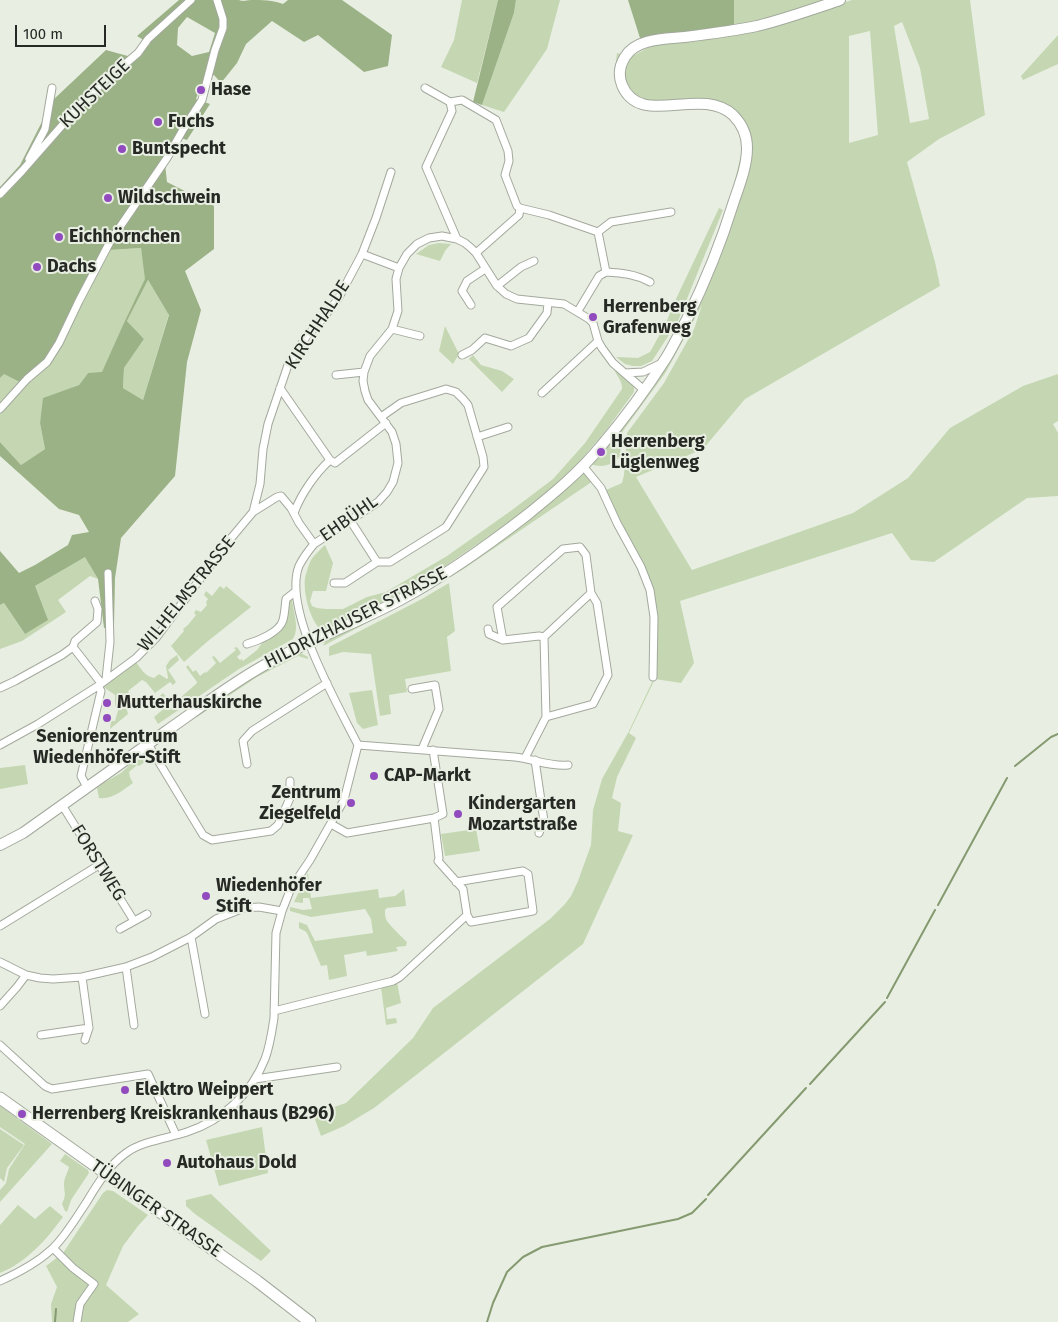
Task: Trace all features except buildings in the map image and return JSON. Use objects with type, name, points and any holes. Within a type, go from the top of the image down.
[{"type":"main road","name":"HILDRIZHAUSER STRASSE","points":[[0,846],[22,833],[258,669],[398,601],[450,570],[501,535],[544,501],[583,466],[644,390],[668,355],[700,292],[728,220],[746,164],[747,146],[742,125],[726,110],[716,105],[703,103],[643,105],[631,98],[623,89],[619,77],[621,64],[627,52],[652,41],[732,31],[760,25],[840,0]]},
{"type":"main road","name":"TÜBINGER STRASSE","points":[[0,1098],[257,1281],[310,1322]]},
{"type":"street","name":"KUHSTEIGE","points":[[22,171],[80,105],[113,72],[138,53],[148,39],[192,0]]},
{"type":"street","points":[[0,409],[27,379],[47,362],[59,343],[111,240],[168,158],[202,100],[211,63],[223,28],[223,19],[217,0]]},
{"type":"street","points":[[0,194],[22,171],[45,129],[52,88]]},
{"type":"street","points":[[425,88],[450,102],[462,100],[496,120],[508,151],[509,161],[505,175],[517,206],[598,232]]},
{"type":"street","points":[[450,102],[452,111],[426,167],[457,239]]},
{"type":"street","name":"KIRCHHALDE","points":[[253,512],[260,484],[263,449],[268,424],[288,365],[308,334],[316,327],[338,299],[362,254],[391,172]]},
{"type":"street","points":[[476,254],[519,215],[520,208]]},
{"type":"street","points":[[598,232],[611,222],[671,212]]},
{"type":"street","points":[[598,232],[606,272]]},
{"type":"street","points":[[336,375],[364,372],[370,356],[392,329],[398,311],[396,279],[399,268],[407,254],[417,244],[429,238],[442,236],[457,239],[471,248],[497,286],[506,294],[517,299],[564,304],[589,319],[593,323],[598,341],[613,363],[644,390]]},
{"type":"street","points":[[362,254],[399,268]]},
{"type":"street","points":[[497,286],[521,267],[534,261]]},
{"type":"street","points":[[470,305],[462,291],[467,281],[485,269]]},
{"type":"street","points":[[578,311],[599,276],[606,272],[640,276],[650,282]]},
{"type":"street","points":[[462,355],[472,350],[485,338],[511,346],[520,338],[529,338],[547,312],[548,303]]},
{"type":"street","points":[[392,329],[420,336]]},
{"type":"street","points":[[542,393],[598,341]]},
{"type":"street","points":[[625,373],[643,372],[662,363]]},
{"type":"street","name":"EHBÜHL","points":[[358,745],[309,643],[304,630],[296,591],[299,567],[314,544],[378,502],[393,482],[398,463],[398,452],[392,432],[368,400],[363,381],[364,372]]},
{"type":"street","points":[[280,388],[330,460],[335,464],[386,423]]},
{"type":"street","points":[[334,583],[346,583],[377,562],[390,562],[446,527],[484,467],[478,437],[468,405],[456,392],[446,389],[401,403],[381,417]]},
{"type":"street","points":[[478,437],[508,427]]},
{"type":"street","points":[[314,544],[292,511],[315,476],[330,460]]},
{"type":"street","points":[[583,466],[601,488],[616,523],[641,567],[650,590],[654,617],[653,677]]},
{"type":"street","name":"WILHELMSTRASSE","points":[[0,745],[38,724],[102,683],[136,658],[156,638],[227,543],[253,512],[281,496],[292,511]]},
{"type":"street","points":[[350,520],[377,562]]},
{"type":"street","points":[[504,640],[498,607],[563,549],[580,547],[586,555],[591,593],[597,603],[608,676],[593,704],[546,717]]},
{"type":"street","points":[[87,787],[81,776],[101,691],[110,642],[108,574]]},
{"type":"street","points":[[246,644],[265,638],[283,622],[286,599],[296,591]]},
{"type":"street","points":[[525,758],[546,717],[544,638],[591,593]]},
{"type":"street","points":[[0,688],[46,664],[73,647],[75,641],[97,622],[98,609],[95,601]]},
{"type":"street","points":[[488,629],[489,634],[504,640],[539,636],[544,638]]},
{"type":"street","points":[[73,647],[102,683]]},
{"type":"street","points":[[247,764],[243,741],[252,731],[327,683]]},
{"type":"street","points":[[412,689],[436,685],[439,709],[422,749]]},
{"type":"street","points":[[148,744],[203,835],[212,840],[271,832],[278,825],[290,798],[290,781]]},
{"type":"street","points":[[0,1281],[24,1269],[53,1248],[74,1222],[105,1173],[126,1152],[200,1127],[220,1116],[240,1100],[255,1080],[266,1058],[272,1031],[276,933],[282,911],[291,888],[344,800],[358,745],[525,758],[560,766],[568,765]]},
{"type":"street","points":[[331,824],[347,833],[434,818],[443,814],[433,750]]},
{"type":"street","points":[[535,760],[544,821],[540,833]]},
{"type":"street","name":"FORSTWEG","points":[[62,805],[134,921]]},
{"type":"street","points":[[434,818],[438,861],[456,882],[463,889],[467,915],[471,922],[533,911],[528,874],[523,870],[456,882]]},
{"type":"street","points":[[0,926],[99,865]]},
{"type":"street","points":[[0,962],[26,975],[40,978],[82,977],[126,967],[152,957],[191,937],[216,919],[244,908],[259,906],[282,911]]},
{"type":"street","name":"FORSTWEG","points":[[120,929],[147,914]]},
{"type":"street","points":[[274,1011],[400,977],[467,915]]},
{"type":"street","points":[[191,937],[205,1014]]},
{"type":"street","points":[[126,967],[134,1025]]},
{"type":"street","points":[[0,1006],[26,975]]},
{"type":"street","points":[[82,977],[89,1028],[85,1040]]},
{"type":"street","points":[[41,1035],[89,1028]]},
{"type":"street","points":[[0,1045],[45,1086],[52,1089],[148,1074],[176,1135]]},
{"type":"street","points":[[255,1080],[337,1067]]},
{"type":"street","points":[[53,1248],[73,1268],[94,1284],[80,1304],[77,1322]]},
{"type":"green space","points":[[179,0],[263,0],[283,4],[288,0],[342,0],[392,35],[388,66],[364,72],[318,35],[304,42],[272,21],[246,44],[237,63],[221,83],[214,75],[202,83],[196,99],[210,104],[187,140],[175,136],[164,155],[167,182],[214,206],[214,249],[185,271],[201,310],[187,362],[175,476],[121,538],[115,578],[114,625],[104,628],[98,579],[85,557],[35,586],[48,620],[25,634],[4,603],[0,605],[0,551],[19,573],[68,545],[72,535],[89,532],[79,515],[59,509],[0,456],[0,442],[21,465],[45,449],[40,423],[43,398],[79,385],[88,373],[102,372],[145,279],[141,248],[109,250],[50,361],[24,384],[4,374],[0,378],[0,187],[20,165],[53,100],[106,50],[135,58],[150,44],[137,36]],"holes":[[[187,17],[215,33],[209,52],[192,56],[177,45],[178,28]],[[148,280],[169,315],[143,400],[123,388],[124,368],[144,339],[127,321]]]},
{"type":"green space","points":[[462,0],[498,0],[477,83],[441,67],[454,40]]},
{"type":"green space","points":[[498,0],[516,0],[514,13],[482,105],[473,102]]},
{"type":"green space","points":[[516,0],[560,0],[547,49],[504,112],[482,105],[514,13]]},
{"type":"green space","points":[[628,0],[734,0],[734,25],[640,38]]},
{"type":"green space","points":[[734,0],[828,0],[765,19],[734,25]]},
{"type":"green space","points":[[852,0],[970,0],[985,115],[939,139],[907,162],[940,286],[745,399],[703,449],[636,477],[692,570],[853,513],[908,478],[950,428],[1023,386],[1058,374],[1058,421],[1053,424],[1058,433],[1058,496],[1027,498],[934,562],[911,560],[892,533],[680,601],[694,663],[681,683],[655,679],[629,733],[636,738],[617,777],[612,798],[621,803],[618,831],[633,835],[583,944],[374,1108],[344,1126],[321,1136],[313,1114],[346,1103],[413,1038],[433,1008],[550,919],[571,896],[578,881],[591,845],[593,810],[602,779],[629,731],[654,678],[652,589],[617,521],[605,492],[622,483],[627,433],[664,383],[694,329],[702,305],[666,372],[623,431],[620,456],[606,465],[590,464],[670,359],[729,205],[743,142],[732,120],[716,111],[691,108],[644,110],[634,106],[625,99],[618,89],[615,71],[617,53],[631,57],[651,46],[733,35],[766,27]],"holes":[[[902,22],[920,68],[929,119],[910,123],[894,26]],[[870,31],[878,135],[849,143],[849,36]]]},
{"type":"green space","points":[[1058,35],[1058,64],[1023,80],[1021,76]]},
{"type":"green space","points":[[719,208],[723,210],[678,321],[652,361],[641,366],[625,364],[616,357],[638,358],[650,352],[665,325]]},
{"type":"green space","points":[[439,243],[451,244],[440,261],[416,254],[429,245]]},
{"type":"green space","points":[[141,248],[146,279],[102,373],[88,373],[79,385],[44,398],[40,423],[45,449],[21,465],[0,442],[0,378],[109,250]]},
{"type":"green space","points":[[148,280],[169,314],[143,400],[123,388],[124,368],[144,339],[127,321]]},
{"type":"green space","points":[[445,326],[459,354],[453,364],[439,351]]},
{"type":"green space","points":[[473,355],[481,365],[502,371],[514,379],[502,392],[469,359]]},
{"type":"green space","points":[[613,365],[634,385],[634,392],[607,429],[576,466],[542,497],[514,519],[429,577],[390,599],[326,628],[320,629],[316,625],[308,605],[305,578],[311,560],[325,545],[333,563],[326,591],[313,591],[310,601],[312,606],[326,609],[343,609],[367,597],[386,592],[447,556],[553,479],[585,443],[622,389]]},
{"type":"green space","points":[[585,472],[593,481],[465,568],[424,593],[323,646],[326,640],[394,606],[580,473]]},
{"type":"green space","points":[[85,556],[98,579],[90,576],[58,600],[66,612],[22,641],[0,649],[0,605],[4,603],[25,634],[35,586]]},
{"type":"green space","points":[[449,583],[455,631],[447,637],[451,671],[405,679],[407,692],[389,695],[391,714],[380,716],[371,654],[343,652],[329,656],[329,647]]},
{"type":"green space","points":[[220,586],[224,589],[226,586],[251,607],[184,662],[171,646],[196,615],[194,613],[196,610],[201,612],[207,605],[208,599],[204,595],[206,591],[212,596]]},
{"type":"green space","points":[[292,599],[296,625],[293,639],[239,669],[158,724],[154,717],[166,707],[159,697],[163,693],[172,705],[196,684],[197,682],[186,667],[188,665],[193,672],[196,670],[200,676],[216,663],[212,657],[214,656],[220,663],[237,647],[241,653],[237,657],[243,661],[282,626],[287,619],[289,600]]},
{"type":"green space","points":[[299,652],[308,657],[308,659],[298,656],[257,677],[197,717],[196,715],[251,677]]},
{"type":"green space","points":[[177,655],[179,660],[168,670],[176,682],[173,685],[170,682],[155,693],[142,680],[128,691],[133,705],[127,710],[128,714],[110,729],[111,721],[115,721],[119,707],[115,706],[115,695],[102,686],[136,662],[148,676],[154,678],[159,674],[167,679],[166,666]]},
{"type":"green space","points":[[372,690],[378,725],[363,729],[357,723],[349,693]]},
{"type":"green space","points":[[146,750],[149,750],[153,757],[139,766],[137,765],[129,772],[133,783],[113,796],[99,798],[98,786],[121,773]]},
{"type":"green space","points":[[25,765],[28,784],[0,789],[0,768]]},
{"type":"green space","points":[[476,829],[480,851],[445,856],[441,834]]},
{"type":"green space","points":[[308,873],[311,898],[378,889],[379,898],[395,896],[404,889],[406,906],[387,908],[385,913],[387,921],[407,942],[406,946],[396,947],[398,951],[367,956],[366,951],[344,955],[347,976],[329,980],[327,965],[321,966],[307,933],[299,928],[299,922],[307,925],[315,941],[373,933],[371,919],[365,909],[311,917],[290,911],[290,907],[303,910],[312,909],[309,898],[303,898],[303,903],[294,902]]},
{"type":"green space","points":[[397,982],[401,1003],[386,1008],[387,1019],[396,1018],[397,1023],[386,1025],[381,987]]},
{"type":"green space","points":[[0,1106],[52,1144],[0,1202],[0,1190],[6,1183],[9,1169],[25,1144],[0,1127]]},
{"type":"green space","points":[[262,1127],[268,1173],[219,1186],[206,1140]]},
{"type":"green space","points":[[0,1129],[24,1145],[7,1168],[4,1182],[0,1178]]},
{"type":"green space","points":[[65,1154],[88,1170],[89,1173],[71,1200],[67,1212],[62,1204],[65,1195],[64,1182],[69,1167],[60,1161]]},
{"type":"green space","points":[[107,1190],[113,1191],[148,1215],[123,1246],[106,1285],[139,1314],[128,1322],[52,1322],[51,1304],[57,1287],[46,1266],[63,1253],[103,1193]]},
{"type":"green space","points":[[211,1194],[271,1251],[261,1261],[186,1206],[186,1200]]},
{"type":"green space","points":[[18,1205],[35,1219],[50,1206],[63,1217],[35,1250],[19,1263],[0,1273],[0,1225]]},
{"type":"waterway","points":[[1015,766],[1051,737],[1058,734]]},
{"type":"waterway","points":[[938,905],[1007,778]]},
{"type":"waterway","points":[[887,998],[935,910]]},
{"type":"waterway","points":[[810,1084],[885,1002]]},
{"type":"waterway","points":[[708,1195],[806,1088]]},
{"type":"waterway","points":[[487,1322],[507,1272],[523,1257],[542,1247],[678,1219],[692,1213],[706,1199]]},
{"type":"waterway","points":[[55,1322],[56,1309]]},
{"type":"place","name":"Hase","points":[[201,90]]},
{"type":"place","name":"Fuchs","points":[[158,122]]},
{"type":"place","name":"Buntspecht","points":[[122,149]]},
{"type":"place","name":"Wildschwein","points":[[108,198]]},
{"type":"place","name":"Eichhörnchen","points":[[59,237]]},
{"type":"place","name":"Dachs","points":[[37,267]]},
{"type":"place","name":"Herrenberg Grafenweg","points":[[593,317]]},
{"type":"place","name":"Herrenberg Lüglenweg","points":[[601,452]]},
{"type":"place","name":"Mutterhauskirche","points":[[107,703]]},
{"type":"place","name":"Seniorenzentrum Wiedenhöfer-Stift","points":[[107,718]]},
{"type":"place","name":"CAP-Markt","points":[[374,776]]},
{"type":"place","name":"Zentrum Ziegelfeld","points":[[351,803]]},
{"type":"place","name":"Kindergarten Mozartstraße","points":[[458,814]]},
{"type":"place","name":"Wiedenhöfer Stift","points":[[206,896]]},
{"type":"place","name":"Elektro Weippert","points":[[125,1090]]},
{"type":"place","name":"Herrenberg Kreiskrankenhaus (B296)","points":[[22,1114]]},
{"type":"place","name":"Autohaus Dold","points":[[167,1163]]}]
